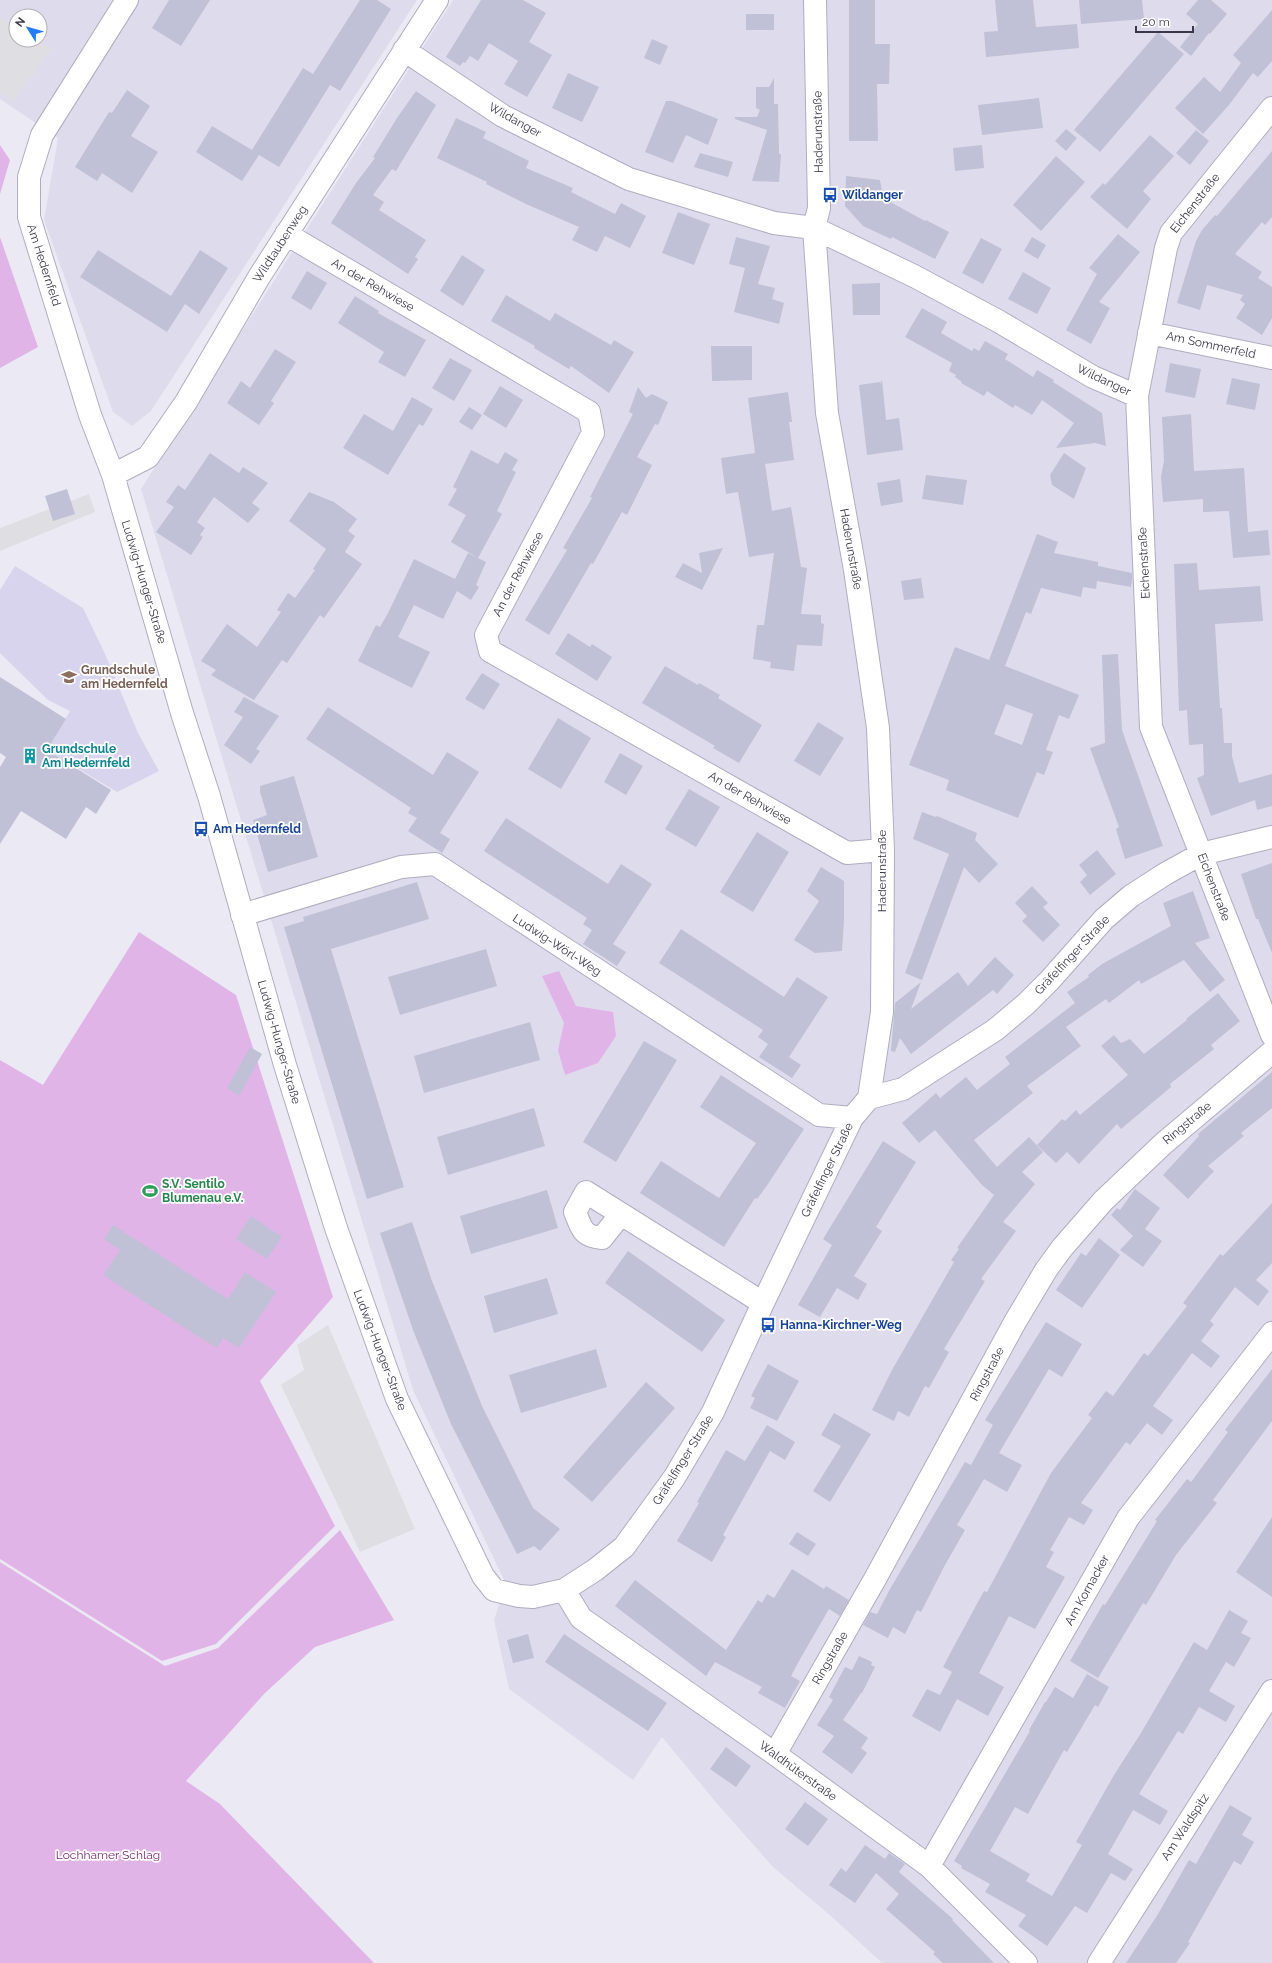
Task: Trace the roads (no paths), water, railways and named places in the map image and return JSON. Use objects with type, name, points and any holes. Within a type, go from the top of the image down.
[{"type":"street","name":"Am Hedernfeld","points":[[113,475],[90,415],[29,217],[29,177],[42,135],[127,0]]},
{"type":"street","name":"Wildtaubenweg","points":[[113,475],[148,457],[186,402],[258,277],[437,0]]},
{"type":"street","name":"Haderunstraße","points":[[815,0],[819,208],[814,228],[827,413],[855,570],[878,728],[883,850],[882,1012],[869,1098]]},
{"type":"street","name":"Wildanger","points":[[404,50],[503,116],[629,179],[774,224],[814,228],[914,276],[998,321],[1093,377],[1136,396]]},
{"type":"street","name":"Eichenstraße","points":[[1272,108],[1171,233],[1166,248],[1136,396],[1151,726],[1272,1035]]},
{"type":"street","name":"An der Rehwiese","points":[[286,234],[589,412],[593,433],[486,635],[490,651],[847,853],[883,850]]},
{"type":"street","name":"Am Sommerfeld","points":[[1149,333],[1272,358]]},
{"type":"street","name":"Ludwig-Hunger-Straße","points":[[113,475],[182,713],[209,796],[304,1129],[336,1228],[397,1399],[416,1441],[483,1576],[494,1590]]},
{"type":"street","name":"Gräfelfinger Straße","points":[[494,1590],[519,1596],[533,1597],[564,1590],[595,1570],[624,1547],[674,1478],[713,1412],[763,1303],[852,1118],[869,1098],[903,1089],[995,1030],[1026,1004],[1050,980],[1104,919],[1131,896],[1153,881],[1201,854],[1272,837]]},
{"type":"street","name":"Ludwig-Wörl-Weg","points":[[242,916],[401,867],[435,864],[819,1115],[852,1118]]},
{"type":"street","name":"Ringstraße","points":[[775,1754],[875,1580],[1015,1322],[1046,1270],[1062,1248],[1103,1201],[1163,1144],[1272,1052]]},
{"type":"street","points":[[621,1214],[763,1303]]},
{"type":"street","name":"Am Kornacker","points":[[929,1866],[1128,1518],[1272,1333]]},
{"type":"street","name":"Waldhüterstraße","points":[[564,1590],[581,1618],[775,1754],[929,1866],[1026,1963]]},
{"type":"street","name":"Am Waldspitz","points":[[1099,1963],[1272,1691]]},
{"type":"place","name":"Wildanger","points":[[830,195]]},
{"type":"place","name":"Grundschule am Hedernfeld","points":[[69,677]]},
{"type":"place","name":"Grundschule Am Hedernfeld","points":[[30,756]]},
{"type":"place","name":"Am Hedernfeld","points":[[201,829]]},
{"type":"place","name":"S.V. Sentilo Blumenau e.V.","points":[[150,1191]]},
{"type":"place","name":"Hanna-Kirchner-Weg","points":[[768,1325]]},
{"type":"park label","name":"Lochhamer Schlag","points":[[108,1855]]}]
